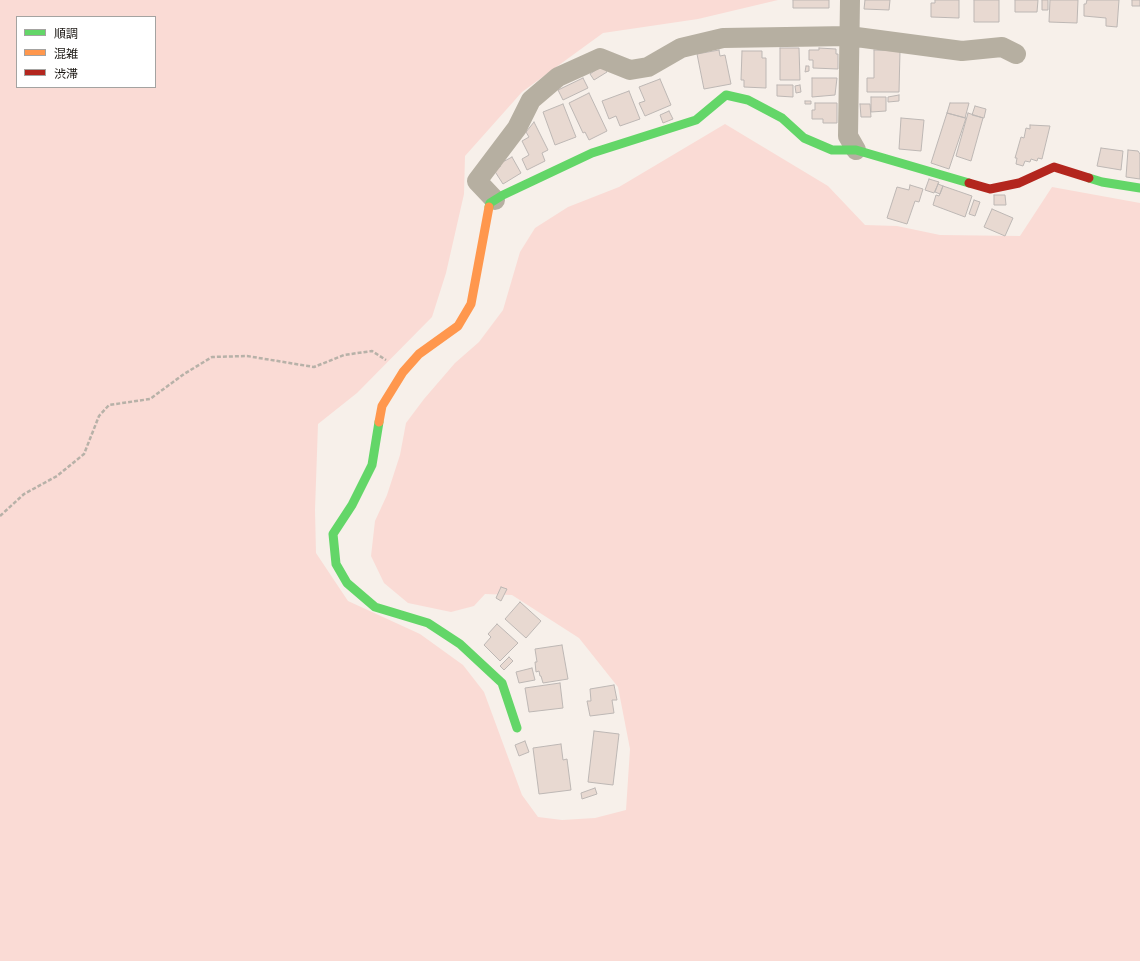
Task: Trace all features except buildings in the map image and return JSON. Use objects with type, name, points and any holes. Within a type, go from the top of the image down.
[{"type":"street","points":[[850,0],[848,136],[856,150]]},
{"type":"street","points":[[495,200],[477,181],[518,128],[531,100],[558,77],[600,58],[630,70],[648,67],[681,48],[723,38],[849,36],[962,51],[1002,47],[1016,54]]},
{"type":"street","points":[[517,728],[502,683],[460,644],[428,623],[375,607],[347,583],[336,564],[333,534],[352,505],[372,465],[382,406],[402,372],[419,354],[458,326],[471,304],[490,203],[592,153],[696,120],[726,95],[748,100],[782,118],[804,138],[832,150],[856,150],[990,188],[1019,183],[1054,167],[1102,182],[1140,188]]},
{"type":"path","points":[[0,516],[24,494],[58,476],[84,454],[99,416],[109,405],[150,399],[184,374],[212,357],[247,356],[314,367],[344,355],[372,351],[402,372]]},
{"type":"shaded area","points":[[0,0],[778,0],[698,19],[603,33],[522,92],[465,156],[464,194],[446,273],[432,317],[357,393],[318,424],[315,510],[316,553],[348,601],[420,634],[463,665],[484,692],[522,795],[538,817],[562,820],[595,818],[626,810],[630,749],[618,687],[579,638],[512,595],[485,594],[474,606],[451,612],[408,603],[384,583],[371,556],[375,521],[387,495],[400,455],[406,423],[424,399],[455,363],[479,342],[503,310],[520,252],[535,228],[568,207],[619,187],[725,124],[828,186],[865,225],[897,226],[940,235],[1020,236],[1052,187],[1140,203],[1140,961],[0,961]]},
{"type":"traffic: fast","points":[[489,207],[490,203],[503,195],[592,153],[696,120],[726,95],[748,100],[782,118],[804,138],[832,150],[856,150],[969,183]]},
{"type":"traffic: fast","points":[[1089,178],[1102,182],[1140,188]]},
{"type":"traffic: fast","points":[[379,422],[372,465],[352,505],[333,534],[336,564],[347,583],[375,607],[428,623],[460,644],[502,683],[517,728]]},
{"type":"traffic: slow","points":[[379,422],[382,406],[403,372],[419,354],[458,326],[471,304],[489,207]]},
{"type":"traffic: jam","points":[[969,183],[990,189],[1019,183],[1054,167],[1089,178]]}]
